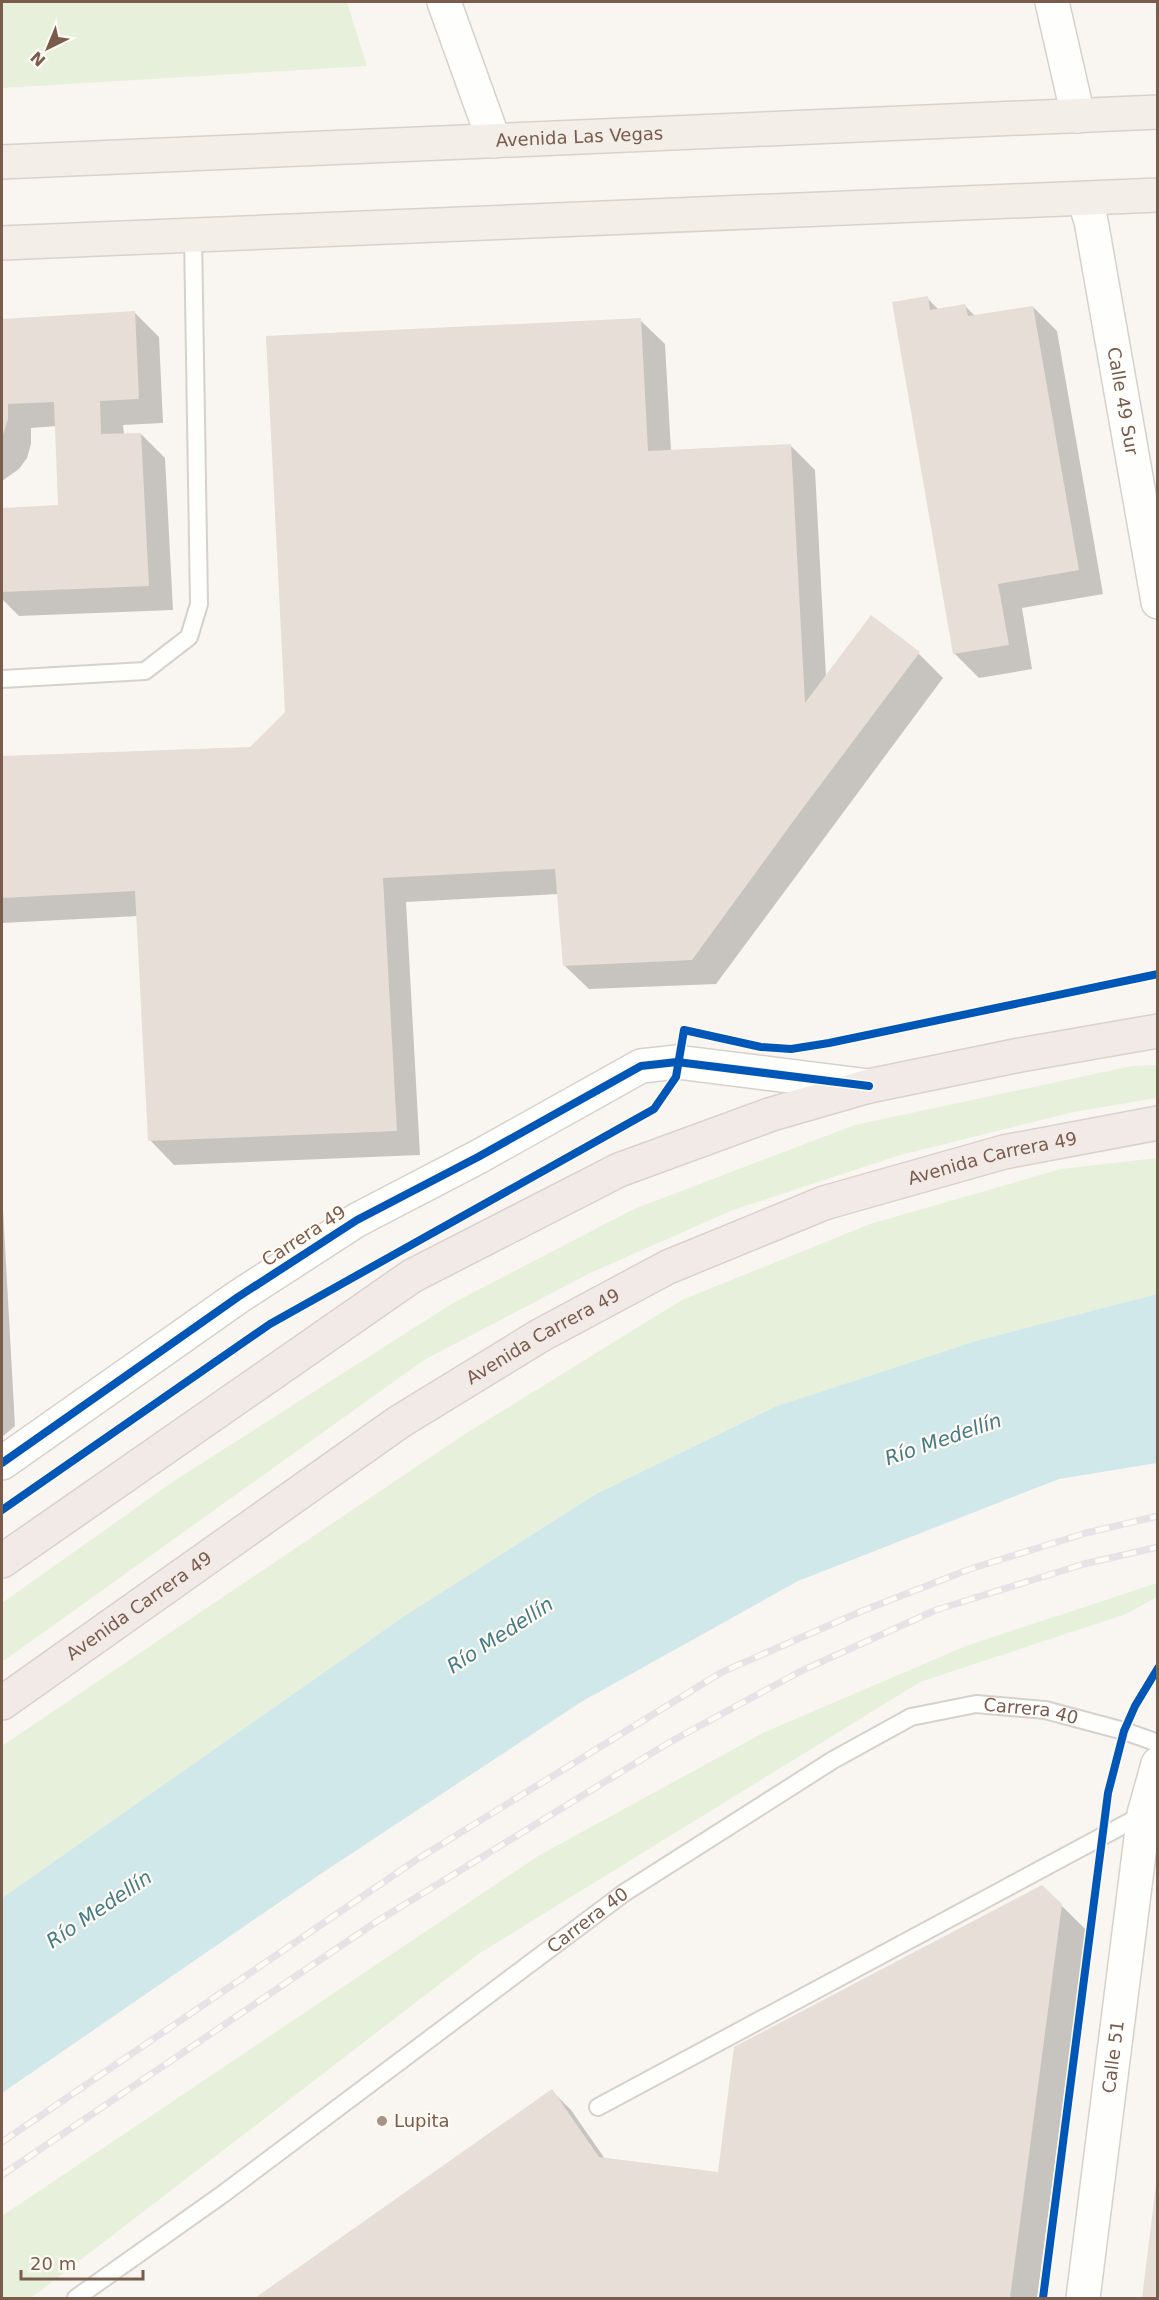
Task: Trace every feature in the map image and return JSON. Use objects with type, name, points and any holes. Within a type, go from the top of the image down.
[{"type":"highway","points":[[2,1561],[411,1276],[619,1170],[772,1114],[869,1086],[1020,1055],[1158,1031]]},
{"type":"highway","name":"Avenida Carrera 49","points":[[2,1703],[399,1422],[541,1335],[668,1267],[824,1203],[1005,1152],[1158,1123]]},
{"type":"main road","name":"Avenida Las Vegas","points":[[2,162],[1158,112]]},
{"type":"main road","points":[[2,243],[1084,200],[1158,195]]},
{"type":"street","points":[[444,2],[494,141]]},
{"type":"street","points":[[1052,2],[1078,116]]},
{"type":"street","name":"Calle 49 Sur","points":[[1084,200],[1091,221],[1158,602]]},
{"type":"street","name":"Carrera 49","points":[[2,1463],[238,1297],[357,1220],[478,1157],[641,1066],[677,1062],[869,1086]]},
{"type":"street","points":[[1144,1814],[1158,1764]]},
{"type":"street","name":"Calle 51","points":[[1083,2298],[1144,1814]]},
{"type":"lane","points":[[2,679],[145,671],[189,637],[199,604],[193,236]]},
{"type":"lane","name":"Carrera 40","points":[[76,2298],[223,2194],[624,1893],[832,1760],[911,1717],[976,1704],[1045,1710],[1125,1731],[1158,1743]]},
{"type":"lane","points":[[598,2107],[1144,1814]]},
{"type":"green space","points":[[2,2],[347,2],[367,66],[2,88]]},
{"type":"green space","points":[[1157,1065],[1157,1098],[1074,1112],[900,1155],[733,1210],[590,1273],[424,1360],[2,1662],[2,1603],[174,1481],[453,1303],[634,1209],[855,1125],[1132,1066]]},
{"type":"green space","points":[[1157,1158],[1157,1294],[976,1341],[777,1406],[596,1494],[403,1617],[2,1898],[2,1746],[465,1434],[682,1300],[870,1224],[1061,1169]]},
{"type":"green space","points":[[1157,1583],[1157,1597],[1126,1614],[920,1682],[480,1953],[31,2298],[2,2298],[2,2216],[538,1856],[765,1732],[966,1646]]},
{"type":"water","name":"Río Medellín","points":[[1157,1294],[1157,1463],[1059,1479],[798,1581],[581,1702],[319,1875],[2,2093],[2,1898],[403,1617],[596,1494],[777,1406],[976,1341]]},
{"type":"building","points":[[928,296],[930,310],[965,304],[968,316],[1033,306],[1079,570],[998,584],[1009,645],[953,654],[892,302]]},
{"type":"building","points":[[135,311],[139,399],[100,401],[101,434],[141,433],[149,586],[2,592],[2,508],[58,505],[54,402],[8,404],[8,419],[2,438],[2,319]]},
{"type":"building","points":[[641,318],[648,451],[791,444],[805,703],[871,615],[920,652],[692,960],[563,966],[555,869],[383,878],[397,1131],[148,1141],[135,891],[2,898],[2,756],[250,747],[285,712],[266,336]]},
{"type":"building","points":[[1042,1885],[1062,1904],[1010,2298],[255,2298],[552,2089],[599,2157],[718,2172],[734,2047]]},
{"type":"building","points":[[1156,2185],[1158,2298],[1142,2298]]},
{"type":"railway","points":[[2,2142],[416,1860],[722,1672],[862,1611],[970,1569],[1086,1533],[1158,1516]]},
{"type":"railway","points":[[2,2175],[376,1922],[670,1742],[801,1671],[936,1610],[1084,1564],[1158,1547]]},
{"type":"cycle path","points":[[2,1510],[270,1324],[654,1109],[676,1077],[684,1030],[761,1047],[791,1049],[1158,974]]},
{"type":"cycle path","points":[[2,1463],[238,1297],[357,1220],[478,1157],[641,1066],[677,1062],[869,1086]]},
{"type":"cycle path","points":[[1043,2298],[1108,1793],[1124,1731],[1135,1706],[1158,1668]]},
{"type":"place","name":"Lupita","points":[[382,2121]]}]
